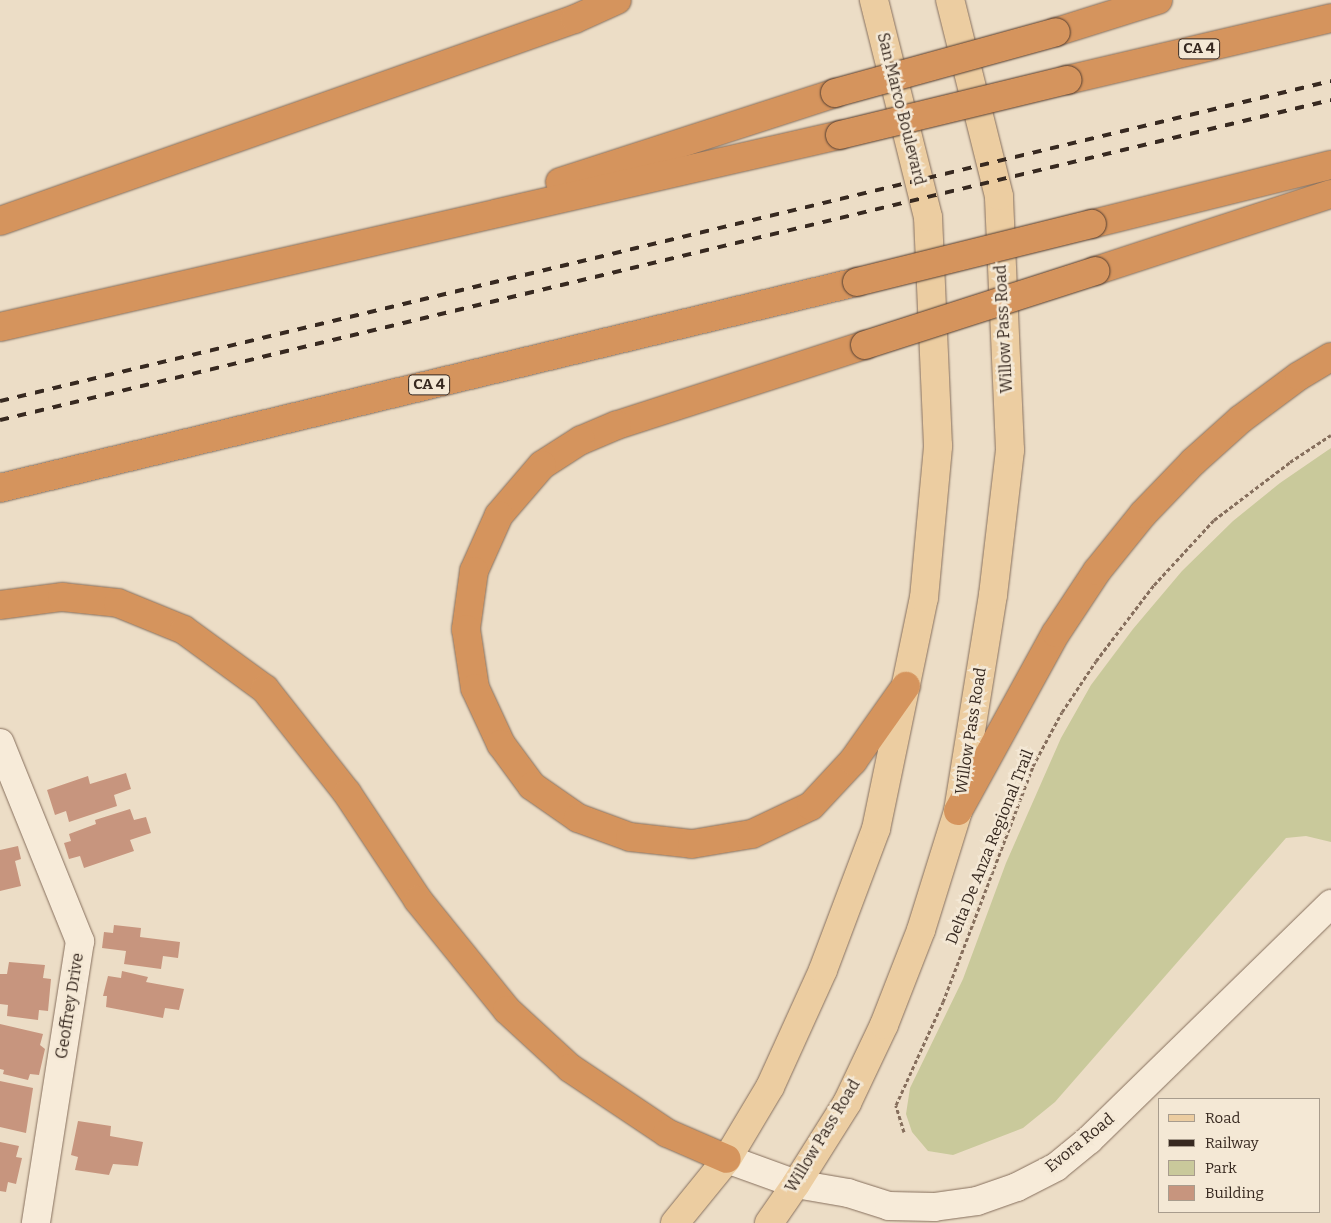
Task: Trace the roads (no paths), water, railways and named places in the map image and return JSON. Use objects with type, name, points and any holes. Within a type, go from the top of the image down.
[{"type":"highway","points":[[0,221],[566,22],[617,0]]},
{"type":"highway","points":[[390,238],[835,93],[1056,32],[1158,0]]},
{"type":"highway","name":"CA 4","points":[[0,327],[840,135],[1331,18]]},
{"type":"highway","name":"CA 4","points":[[0,488],[857,282],[1331,165]]},
{"type":"highway","points":[[906,686],[853,761],[811,806],[752,834],[692,844],[639,838],[578,818],[532,786],[501,744],[475,688],[466,629],[474,571],[499,515],[542,465],[581,440],[617,425],[1331,194]]},
{"type":"highway","points":[[958,811],[1056,634],[1097,571],[1143,514],[1193,462],[1241,419],[1299,376],[1331,356]]},
{"type":"highway","points":[[0,605],[62,597],[118,603],[184,630],[265,689],[347,793],[418,900],[507,1010],[578,1073],[666,1133],[727,1159]]},
{"type":"main road","name":"San Marco Boulevard","points":[[874,0],[928,217],[938,446],[924,598],[906,686]]},
{"type":"main road","name":"Willow Pass Road","points":[[769,1223],[847,1103],[884,1025],[922,930],[958,811],[993,595],[1010,450],[998,196],[950,0]]},
{"type":"main road","points":[[675,1223],[727,1159],[770,1087],[826,961],[876,829],[906,686]]},
{"type":"street","name":"Geoffrey Drive","points":[[0,743],[80,941],[36,1223]]},
{"type":"street","name":"Evora Road","points":[[727,1159],[796,1184],[848,1193],[889,1206],[934,1207],[977,1201],[1017,1187],[1056,1166],[1089,1140],[1331,904]]},
{"type":"railway","points":[[0,401],[1331,81]]},
{"type":"railway","points":[[0,420],[1331,100]]}]
